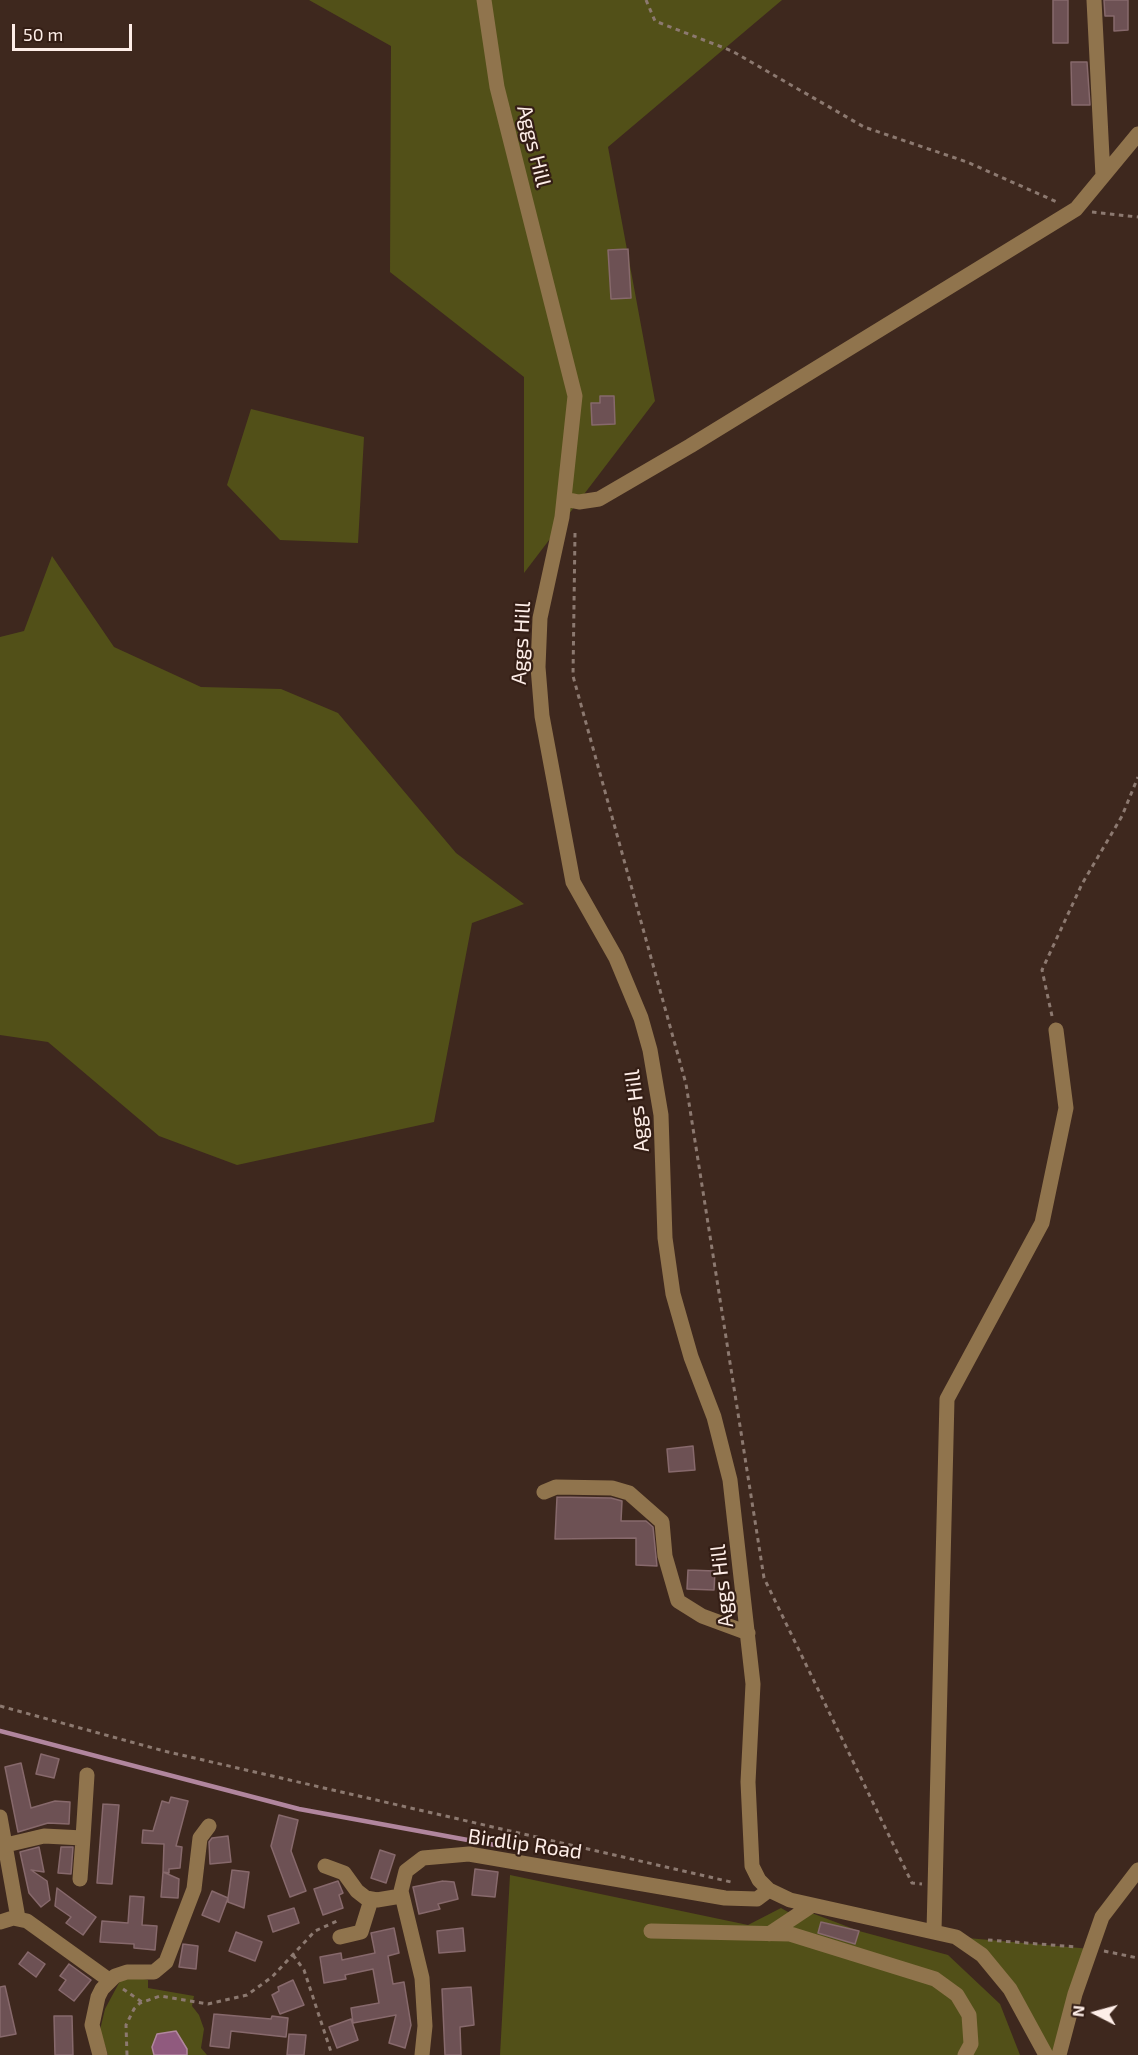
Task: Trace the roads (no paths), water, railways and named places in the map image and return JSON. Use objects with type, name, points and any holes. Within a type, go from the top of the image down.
[{"type":"street","name":"Aggs Hill","points":[[484,0],[497,87],[575,396],[562,517],[540,618],[538,667],[542,716],[573,882],[616,958],[637,1008],[650,1050],[662,1115],[668,1266],[681,1326],[714,1417],[730,1480],[753,1684],[748,1782],[750,1858],[763,1895]]},
{"type":"street","points":[[1094,0],[1103,176]]},
{"type":"street","points":[[564,499],[579,502],[599,499],[690,446],[1076,209],[1138,134]]},
{"type":"street","points":[[934,1931],[947,1399],[1042,1223],[1066,1108],[1056,1030]]},
{"type":"street","points":[[544,1492],[556,1487],[612,1488],[629,1493],[662,1522],[665,1556],[678,1601],[702,1616],[748,1633]]},
{"type":"street","points":[[80,1879],[87,1775]]},
{"type":"street","points":[[0,1817],[18,1918]]},
{"type":"street","points":[[100,2055],[93,2034],[93,2015],[98,1997],[109,1980],[127,1972],[154,1972],[166,1962],[194,1888],[200,1838],[209,1826]]},
{"type":"street","points":[[6,1845],[44,1836],[83,1838]]},
{"type":"street","name":"Birdlip Road","points":[[401,1896],[403,1878],[417,1861],[423,1858],[469,1854],[724,1898],[763,1895]]},
{"type":"street","points":[[325,1866],[344,1873],[357,1891],[371,1899],[401,1896],[422,1978],[425,2026],[422,2055]]},
{"type":"street","points":[[1059,2055],[1102,1917],[1138,1870]]},
{"type":"street","points":[[763,1895],[956,1937],[982,1955],[1011,1989],[1046,2055]]},
{"type":"street","points":[[340,1936],[361,1932],[371,1899]]},
{"type":"street","points":[[769,1934],[811,1906]]},
{"type":"street","points":[[0,1922],[18,1918],[42,1931],[109,1980]]},
{"type":"street","points":[[651,1931],[790,1934],[935,1979],[957,1995],[969,2015],[971,2044],[965,2055]]},
{"type":"waterway","points":[[0,1731],[299,1809],[495,1845]]}]
